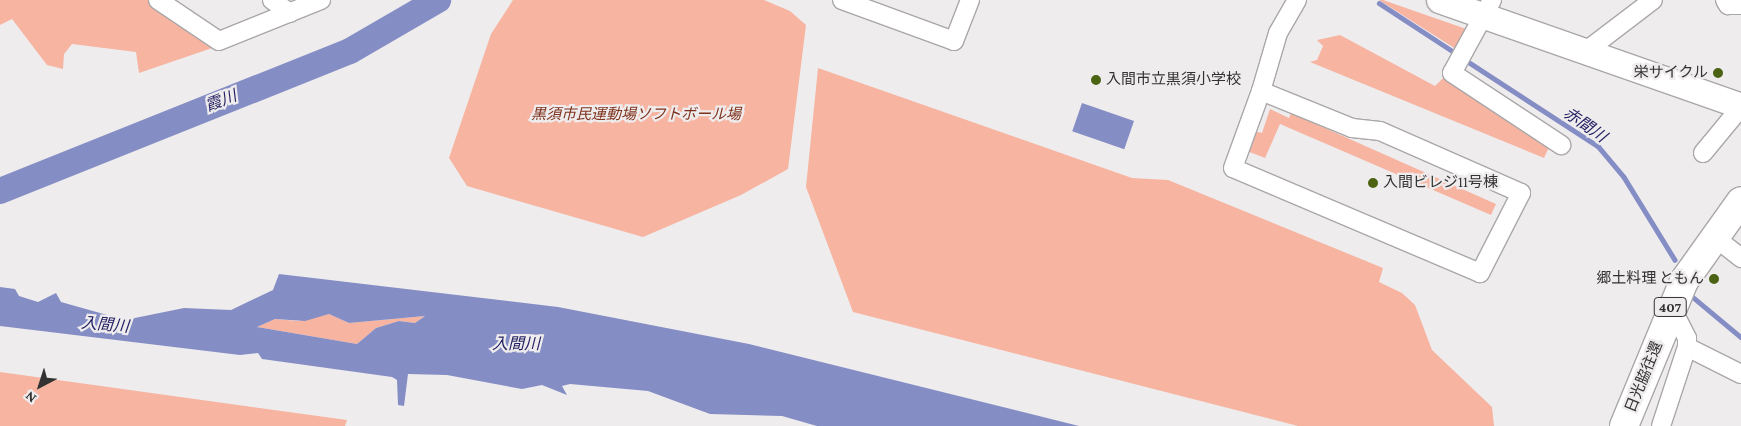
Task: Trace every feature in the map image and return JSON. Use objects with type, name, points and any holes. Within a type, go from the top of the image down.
[{"type":"highway","name":"日光脇往還","points":[[1624,426],[1671,306],[1713,236],[1741,201]]},
{"type":"street","points":[[158,0],[219,41],[322,0]]},
{"type":"street","points":[[272,0],[290,13]]},
{"type":"street","points":[[842,0],[954,41],[970,0]]},
{"type":"street","points":[[1261,91],[1352,128],[1380,131],[1521,193],[1480,273],[1233,168],[1261,91],[1278,33],[1297,0]]},
{"type":"street","points":[[1439,0],[1487,8],[1586,52],[1741,106],[1703,153]]},
{"type":"street","points":[[1586,52],[1652,0]]},
{"type":"street","points":[[1726,0],[1728,5],[1741,5]]},
{"type":"street","points":[[1487,8],[1452,73],[1561,145]]},
{"type":"street","points":[[1713,236],[1741,258]]},
{"type":"street","points":[[1661,426],[1687,347],[1687,338],[1671,306]]},
{"type":"street","points":[[1687,347],[1741,374]]},
{"type":"green space","points":[[0,0],[149,0],[218,46],[139,73],[136,52],[72,44],[64,54],[63,69],[47,65],[12,19],[0,25]]},
{"type":"green space","name":"黒須市民運動場ソフトボール場","points":[[513,0],[764,0],[790,11],[806,25],[788,169],[741,195],[643,237],[467,186],[449,158],[491,34]]},
{"type":"green space","points":[[1379,0],[1469,30],[1459,51]]},
{"type":"green space","points":[[1340,35],[1435,86],[1446,75],[1551,143],[1544,158],[1310,62],[1317,60],[1323,46],[1317,40]]},
{"type":"green space","points":[[818,68],[1132,178],[1168,180],[1383,268],[1379,282],[1402,293],[1415,305],[1432,350],[1492,407],[1494,426],[1298,426],[853,312],[806,187]]},
{"type":"green space","points":[[1270,109],[1289,118],[1291,113],[1496,204],[1491,215],[1280,124],[1265,158],[1247,151],[1254,131],[1262,133]]},
{"type":"green space","points":[[329,314],[349,323],[425,316],[415,323],[399,321],[376,328],[357,344],[257,327],[275,319],[298,321]]},
{"type":"green space","points":[[0,372],[347,420],[345,426],[0,426]]},
{"type":"water","points":[[1082,103],[1134,121],[1124,149],[1072,131]]},
{"type":"water","name":"入間川","points":[[279,274],[558,307],[749,344],[1079,426],[817,426],[782,416],[710,414],[648,391],[570,384],[562,386],[567,395],[542,385],[522,389],[447,375],[408,374],[404,406],[398,405],[397,380],[392,377],[262,359],[258,353],[240,355],[0,326],[0,287],[15,289],[19,296],[38,302],[56,293],[61,302],[125,320],[184,308],[231,310],[273,290]],"holes":[[[329,314],[349,323],[425,316],[415,323],[399,321],[376,328],[357,344],[257,327],[275,319],[305,321]]]},
{"type":"waterway","name":"霞川","points":[[0,191],[350,51],[438,0]]},
{"type":"waterway","name":"赤間川","points":[[1379,3],[1454,52]]},
{"type":"waterway","name":"赤間川","points":[[1470,63],[1598,146],[1624,177],[1675,260]]},
{"type":"waterway","name":"赤間川","points":[[1694,298],[1741,337]]},
{"type":"place","name":"栄サイクル","points":[[1718,73]]},
{"type":"place","name":"入間市立黒須小学校","points":[[1096,80]]},
{"type":"place","name":"入間ビレジ11号棟","points":[[1373,183]]},
{"type":"place","name":"郷土料理 ともん","points":[[1714,279]]}]
